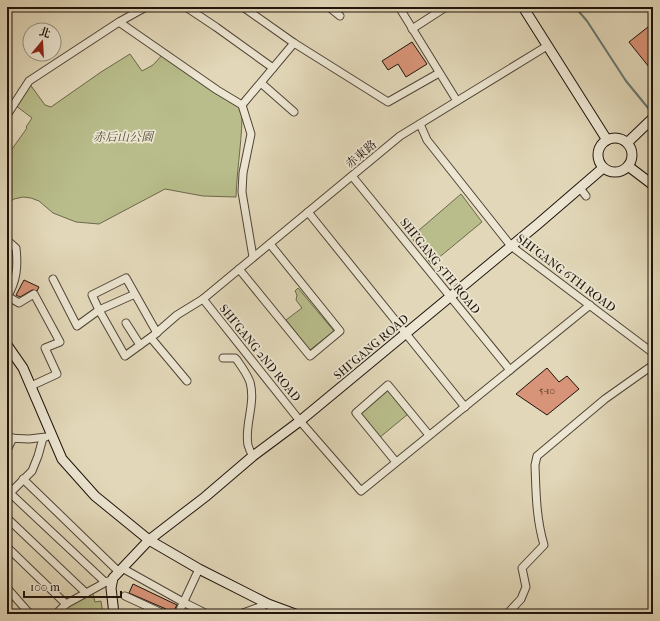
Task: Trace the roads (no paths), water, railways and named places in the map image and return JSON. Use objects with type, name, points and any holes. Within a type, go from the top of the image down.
[{"type":"street","points":[[7,115],[29,81],[119,22],[146,7]]},
{"type":"street","points":[[186,7],[273,68]]},
{"type":"street","points":[[243,7],[294,43],[388,102],[439,73]]},
{"type":"street","points":[[328,7],[340,16]]},
{"type":"street","points":[[399,7],[457,101]]},
{"type":"street","points":[[412,29],[446,7]]},
{"type":"street","points":[[523,7],[607,140]]},
{"type":"street","points":[[119,22],[217,90],[242,105],[251,134],[243,173],[242,192],[253,257]]},
{"type":"street","points":[[242,105],[294,43]]},
{"type":"street","name":"赤東路","points":[[99,310],[125,356],[154,336],[177,315],[203,299],[400,136],[547,46]]},
{"type":"street","points":[[261,83],[294,112]]},
{"type":"street","points":[[627,143],[653,118]]},
{"type":"street","name":"SHI'GANG 6TH ROAD","points":[[420,124],[427,140],[511,246],[653,353]]},
{"type":"street","points":[[617,138],[627,143],[632,152],[631,162],[628,166],[619,172],[608,171],[603,168],[600,163],[598,153],[599,148],[607,140],[617,138]]},
{"type":"street","points":[[628,166],[653,185]]},
{"type":"street","name":"SHI'GANG ROAD","points":[[115,575],[149,540],[205,497],[253,456],[300,421],[603,168]]},
{"type":"street","name":"SHI'GANG 5TH ROAD","points":[[352,176],[510,370]]},
{"type":"street","points":[[580,188],[586,196]]},
{"type":"street","points":[[308,212],[465,406]]},
{"type":"street","points":[[7,240],[16,248],[18,263],[15,279],[7,297],[19,303],[34,294],[60,342],[45,348],[57,374],[31,386]]},
{"type":"street","points":[[239,269],[310,356],[340,331],[270,244]]},
{"type":"street","points":[[99,310],[92,295],[126,278],[154,336],[187,381]]},
{"type":"street","points":[[53,280],[77,326],[99,310],[135,294]]},
{"type":"street","name":"SHI'GANG 2ND ROAD","points":[[203,299],[300,421],[360,491],[396,462]]},
{"type":"street","points":[[429,435],[388,385],[356,413],[396,462],[590,305]]},
{"type":"street","points":[[126,323],[140,345]]},
{"type":"street","points":[[7,345],[23,368],[31,386],[48,437],[62,459],[95,496],[149,540],[199,570],[268,604],[295,614]]},
{"type":"street","points":[[223,358],[235,358],[248,377],[252,404],[248,445],[253,456]]},
{"type":"street","points":[[507,614],[521,599],[526,587],[522,568],[544,545],[537,516],[535,465],[537,456],[605,399],[653,365]]},
{"type":"street","points":[[7,450],[10,438],[29,440],[48,437]]},
{"type":"street","points":[[48,437],[32,470],[8,495],[115,575],[183,602],[207,614]]},
{"type":"street","points":[[23,479],[115,575]]},
{"type":"street","points":[[7,518],[86,593]]},
{"type":"street","points":[[7,547],[66,604]]},
{"type":"street","points":[[178,614],[199,570]]},
{"type":"street","points":[[56,614],[66,604],[115,575]]},
{"type":"street","points":[[114,614],[111,588],[115,575]]},
{"type":"street","points":[[7,588],[30,614]]},
{"type":"street","points":[[125,596],[164,614]]},
{"type":"street","points":[[240,614],[268,604]]},
{"type":"waterway","points":[[575,7],[587,21],[626,81],[653,114]]},
{"type":"park label","name":"赤后山公園","points":[[123,137]]}]
